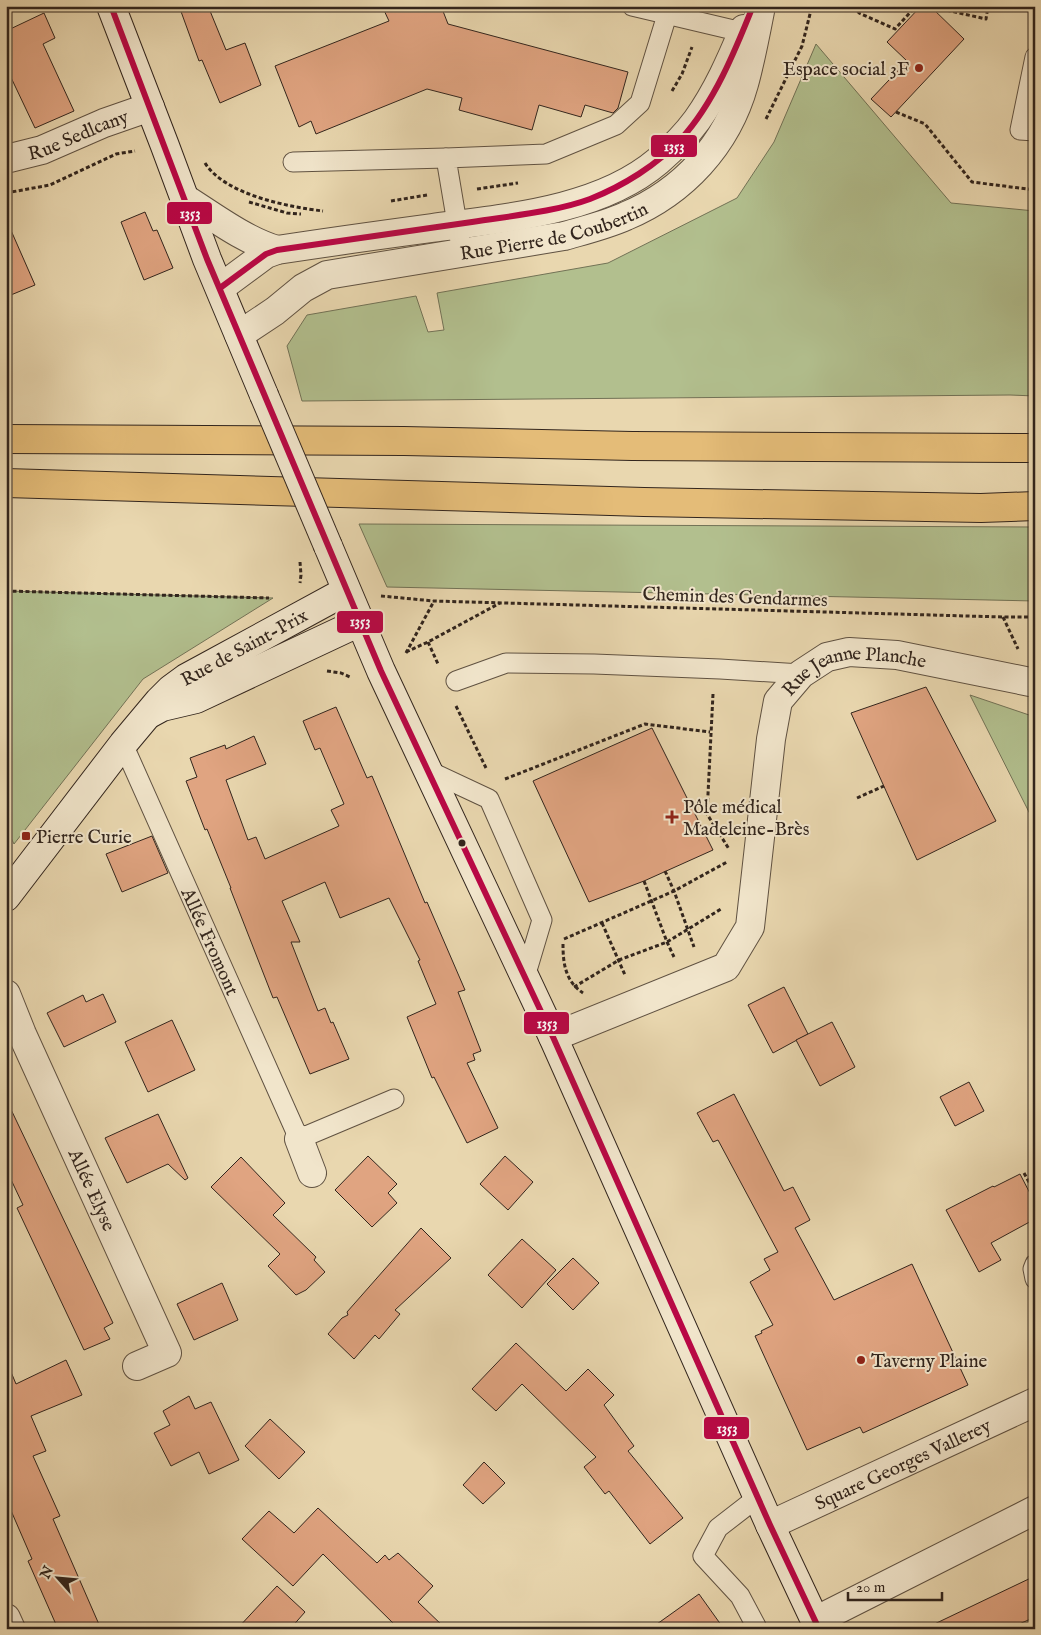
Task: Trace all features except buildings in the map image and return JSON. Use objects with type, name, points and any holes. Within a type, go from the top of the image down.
[{"type":"highway","points":[[6,439],[1035,448]]},
{"type":"highway","points":[[6,483],[644,502],[981,508],[1035,506]]},
{"type":"street","points":[[110,6],[207,259],[346,591],[381,671],[553,1037],[770,1525],[817,1625],[1035,1510]]},
{"type":"street","name":"Rue Pierre de Coubertin","points":[[220,288],[266,254],[278,250],[518,215],[590,199],[620,185],[656,162],[680,140],[697,120],[733,55],[752,6]]},
{"type":"street","name":"Rue Pierre de Coubertin","points":[[239,335],[275,311],[303,288],[327,275],[527,243],[598,227],[627,216],[652,203],[697,168],[717,144],[744,86],[761,6]]},
{"type":"street","name":"Rue Sedlcany","points":[[6,158],[42,150],[104,123],[150,107]]},
{"type":"street","name":"Rue Pierre de Coubertin","points":[[184,198],[246,237],[278,250]]},
{"type":"street","name":"Rue de Saint-Prix","points":[[6,897],[123,744],[170,689],[186,678],[346,591]]},
{"type":"street","name":"Rue de Saint-Prix","points":[[149,714],[162,707],[196,699],[360,622]]},
{"type":"street","name":"Rue Jeanne Planche","points":[[553,1037],[726,967],[750,927],[771,739],[778,701],[801,674],[827,657],[849,652],[897,655],[1035,683]]},
{"type":"street","name":"Allée Elyse","points":[[6,994],[22,1034],[167,1353],[137,1366]]},
{"type":"street","name":"Allée Fromont","points":[[299,1139],[312,1172]]},
{"type":"street","name":"Square Georges Vallerey","points":[[770,1525],[1035,1402]]},
{"type":"street","points":[[6,1618],[11,1629]]},
{"type":"lane","points":[[632,6],[742,32]]},
{"type":"lane","points":[[293,162],[546,154],[616,125],[640,103],[667,15]]},
{"type":"lane","points":[[1035,57],[1020,130],[1035,132]]},
{"type":"lane","points":[[446,158],[462,254]]},
{"type":"lane","points":[[456,681],[506,663],[594,664],[801,674]]},
{"type":"lane","name":"Allée Fromont","points":[[123,744],[299,1139]]},
{"type":"lane","points":[[427,770],[489,799],[542,920],[525,978]]},
{"type":"lane","points":[[299,1139],[394,1099]]},
{"type":"lane","points":[[1035,1264],[1033,1269],[1035,1279]]},
{"type":"lane","points":[[756,1626],[740,1596],[703,1556],[718,1528],[758,1497]]},
{"type":"path","points":[[854,6],[859,12],[895,29],[916,6]]},
{"type":"path","points":[[942,6],[946,10],[986,19],[988,6]]},
{"type":"path","points":[[896,112],[925,124],[972,182],[1035,190]]},
{"type":"path","points":[[6,193],[50,185],[116,154],[165,146]]},
{"type":"path","points":[[203,159],[215,175],[260,199],[324,211],[309,215],[287,213],[244,199]]},
{"type":"path","points":[[249,202],[252,195]]},
{"type":"path","points":[[299,591],[300,559]]},
{"type":"path","points":[[6,591],[272,598]]},
{"type":"path","name":"Chemin des Gendarmes","points":[[379,595],[434,601],[1035,617]]},
{"type":"path","points":[[406,661],[406,652],[434,601]]},
{"type":"path","points":[[440,668],[428,642],[501,602]]},
{"type":"path","points":[[320,667],[327,671],[349,676],[354,681]]},
{"type":"path","points":[[714,670],[707,814],[730,851]]},
{"type":"path","points":[[453,700],[490,775]]},
{"type":"path","points":[[503,780],[645,724],[710,732]]},
{"type":"path","points":[[857,798],[884,786]]},
{"type":"path","points":[[563,940],[674,892],[734,859]]},
{"type":"path","points":[[665,871],[687,930],[696,979]]},
{"type":"path","points":[[644,881],[667,942],[696,979]]},
{"type":"path","points":[[574,987],[619,960],[667,942],[730,904]]},
{"type":"path","points":[[602,923],[619,960],[635,1003]]},
{"type":"path","points":[[1024,1173],[1035,1193]]},
{"type":"green space","points":[[816,44],[951,203],[1035,211],[1035,396],[302,401],[287,346],[307,315],[416,296],[428,332],[444,330],[437,293],[608,263],[737,198],[774,142]]},
{"type":"green space","points":[[359,524],[1035,527],[1035,601],[387,587]]},
{"type":"green space","points":[[6,591],[273,598],[143,679],[14,844],[6,828]]},
{"type":"green space","points":[[970,695],[1035,717],[1035,824]]},
{"type":"transit line","name":"1353","points":[[111,6],[207,259],[381,671],[553,1037],[770,1525],[819,1629]]},
{"type":"transit line","name":"1353","points":[[220,288],[266,254],[277,250],[516,216],[576,203],[615,188],[661,158],[672,149],[693,125],[723,76],[753,6]]},
{"type":"place","name":"Espace social 3F","points":[[919,68]]},
{"type":"place","name":"Pôle médical Madeleine-Brès","points":[[672,817]]},
{"type":"place","name":"Pierre Curie","points":[[26,836]]},
{"type":"place","name":"Taverny Plaine","points":[[861,1360]]}]
